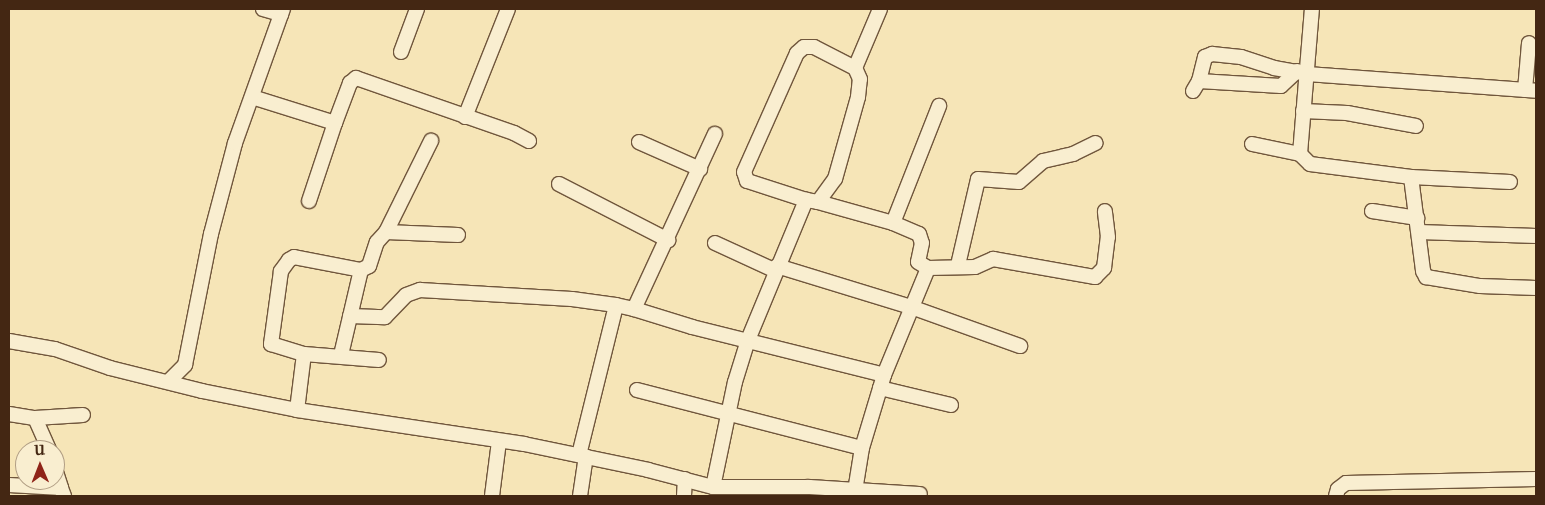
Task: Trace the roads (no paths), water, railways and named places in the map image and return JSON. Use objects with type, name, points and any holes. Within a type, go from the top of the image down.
[{"type":"street","points":[[169,381],[185,365],[212,234],[235,143],[282,11],[263,9]]},
{"type":"street","points":[[401,52],[417,9]]},
{"type":"street","points":[[465,117],[508,9]]},
{"type":"street","points":[[855,68],[880,9]]},
{"type":"street","points":[[1300,154],[1303,111],[1302,72],[1312,9]]},
{"type":"street","points":[[1302,72],[1281,86],[1196,86],[1205,57],[1212,54],[1302,72],[1531,91],[1529,43]]},
{"type":"street","points":[[713,487],[728,412],[748,340],[776,268],[812,201],[835,179],[858,97],[860,79],[855,68],[814,47],[804,47],[797,53],[744,172],[747,181],[812,201],[893,222],[919,234],[922,243],[918,262],[928,268],[975,267],[993,259],[1095,277],[1104,268],[1108,237],[1105,211]]},
{"type":"street","points":[[309,201],[350,83],[356,78],[529,141]]},
{"type":"street","points":[[252,97],[335,123]]},
{"type":"street","points":[[893,222],[939,106]]},
{"type":"street","points":[[1303,111],[1347,113],[1416,126]]},
{"type":"street","points":[[634,309],[668,240],[715,134]]},
{"type":"street","points":[[379,360],[341,355],[304,354],[271,344],[283,266],[294,257],[361,270],[369,266],[378,242],[386,232],[431,141]]},
{"type":"street","points":[[639,142],[700,169]]},
{"type":"street","points":[[958,266],[978,179],[1020,182],[1044,161],[1073,154],[1096,143]]},
{"type":"street","points":[[1252,144],[1300,154],[1310,164],[1411,177],[1510,182]]},
{"type":"street","points":[[1411,177],[1422,271],[1426,277],[1480,286],[1536,288]]},
{"type":"street","points":[[559,184],[668,240]]},
{"type":"street","points":[[1372,211],[1418,225],[1536,236]]},
{"type":"street","points":[[386,232],[458,235]]},
{"type":"street","points":[[715,244],[776,268],[912,307],[1020,346]]},
{"type":"street","points":[[855,491],[862,448],[884,375],[928,268]]},
{"type":"street","points":[[341,355],[361,270]]},
{"type":"street","points":[[350,316],[385,317],[406,295],[420,290],[572,299],[634,309],[884,375]]},
{"type":"street","points":[[580,496],[582,456],[616,305]]},
{"type":"street","points":[[9,341],[55,350],[110,368],[297,410],[582,456],[713,487],[770,492],[855,491],[920,494]]},
{"type":"street","points":[[297,410],[304,354]]},
{"type":"street","points":[[880,388],[951,405]]},
{"type":"street","points":[[637,390],[862,448]]},
{"type":"street","points":[[9,414],[35,418],[83,415]]},
{"type":"street","points":[[35,418],[45,440]]},
{"type":"street","points":[[492,496],[499,442]]},
{"type":"street","points":[[684,496],[685,479]]},
{"type":"street","points":[[1336,496],[1338,489],[1346,483],[1386,489],[1536,479]]},
{"type":"street","points":[[9,485],[63,492]]}]
